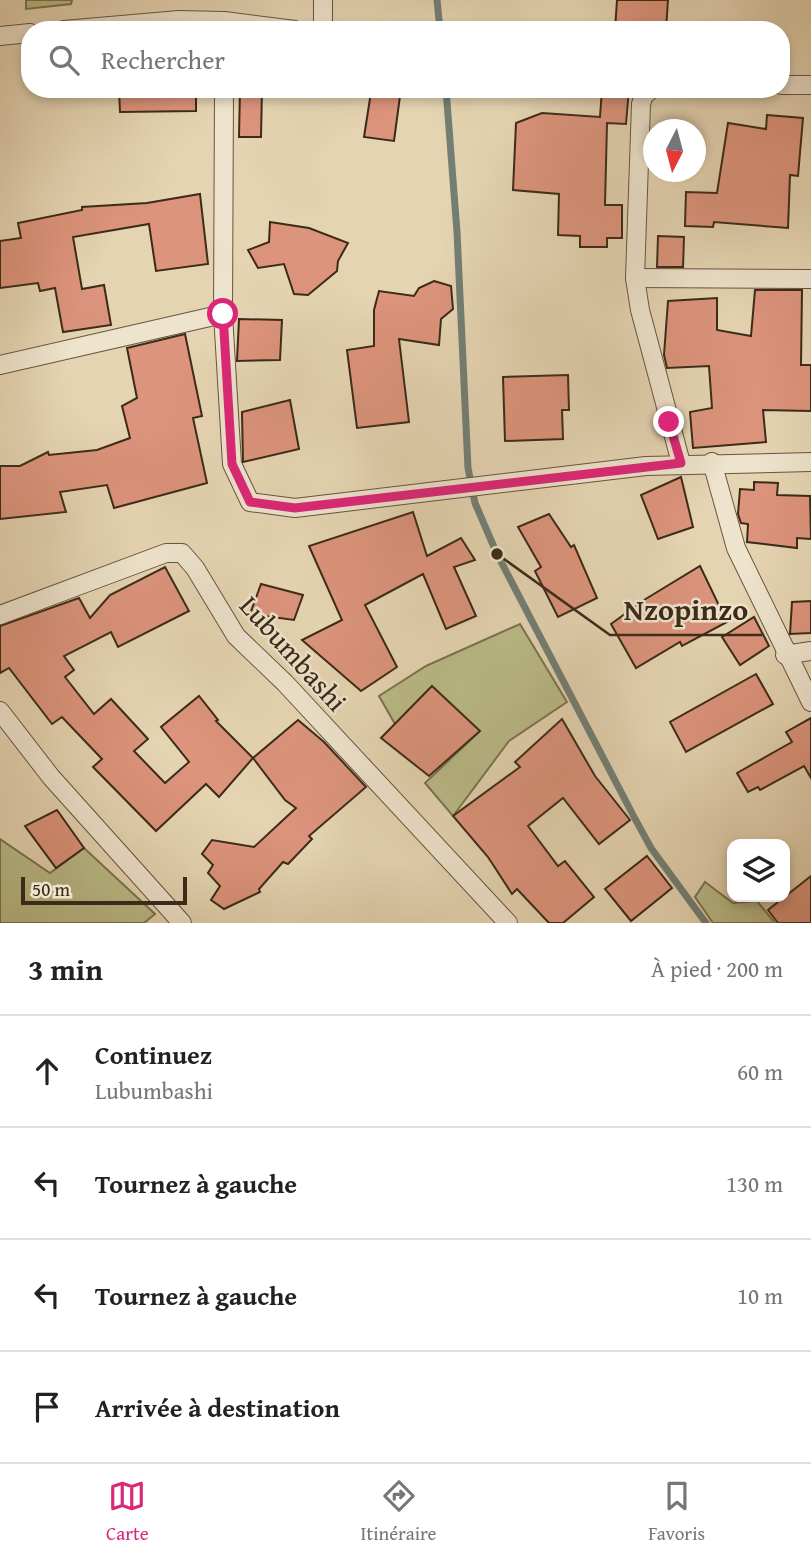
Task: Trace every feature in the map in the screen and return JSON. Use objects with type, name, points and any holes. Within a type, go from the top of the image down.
[{"type":"street","points":[[323,21],[324,0]]},
{"type":"street","points":[[0,36],[21,34]]},
{"type":"street","points":[[790,85],[811,85]]},
{"type":"street","points":[[224,98],[223,314],[232,464],[250,502],[295,508],[681,463],[811,462]]},
{"type":"street","points":[[643,98],[635,278],[640,310],[681,463]]},
{"type":"street","points":[[635,278],[811,279]]},
{"type":"street","points":[[0,365],[223,314]]},
{"type":"street","points":[[712,462],[730,533],[785,655],[811,702]]},
{"type":"street","name":"Lubumbashi","points":[[0,615],[166,553],[182,553],[195,568],[236,636],[285,683],[508,923]]},
{"type":"street","points":[[785,655],[811,650]]},
{"type":"street","points":[[0,711],[51,777],[181,923]]},
{"type":"green space","points":[[26,0],[72,0],[71,4],[26,9]]},
{"type":"green space","points":[[520,624],[567,702],[509,741],[453,816],[425,783],[479,732],[395,724],[379,696],[426,666]]},
{"type":"green space","points":[[0,839],[50,873],[84,848],[155,914],[144,923],[0,923]]},
{"type":"green space","points":[[705,882],[727,898],[727,902],[758,902],[775,923],[713,923],[695,897]]},
{"type":"building","points":[[617,0],[668,0],[667,21],[616,21]]},
{"type":"building","points":[[119,98],[196,98],[196,111],[120,112]]},
{"type":"building","points":[[240,98],[262,98],[261,137],[239,137]]},
{"type":"building","points":[[370,98],[400,98],[394,141],[364,137]]},
{"type":"building","points":[[601,98],[628,98],[626,124],[607,123],[605,205],[622,205],[622,238],[607,238],[607,247],[580,247],[580,236],[558,235],[559,194],[513,190],[516,123],[542,113],[600,117]]},
{"type":"building","points":[[767,115],[803,118],[798,176],[790,175],[788,228],[714,222],[713,227],[685,226],[686,192],[717,193],[728,123],[766,129]]},
{"type":"building","points":[[200,194],[208,264],[156,271],[149,224],[73,237],[82,289],[104,285],[111,325],[63,332],[55,288],[40,291],[38,283],[0,288],[0,241],[21,238],[18,223],[82,210],[82,207],[147,203]]},
{"type":"building","points":[[270,222],[309,228],[348,243],[338,261],[337,271],[308,295],[294,294],[284,264],[258,268],[248,250],[269,242]]},
{"type":"building","points":[[658,236],[684,237],[683,267],[657,267]]},
{"type":"building","points":[[434,281],[451,286],[453,309],[441,319],[439,345],[399,339],[409,422],[357,428],[347,350],[374,346],[374,310],[379,291],[414,296],[419,288]]},
{"type":"building","points":[[755,290],[802,290],[801,365],[811,365],[811,411],[763,410],[766,442],[693,448],[690,412],[712,408],[709,366],[667,368],[664,355],[668,301],[717,298],[717,330],[751,336]]},
{"type":"building","points":[[239,319],[282,320],[280,360],[237,361]]},
{"type":"building","points":[[185,334],[202,416],[193,418],[207,483],[114,508],[107,485],[60,492],[66,512],[0,519],[0,466],[20,466],[48,452],[49,455],[97,450],[130,438],[122,406],[137,398],[127,348]]},
{"type":"building","points":[[568,375],[569,410],[562,410],[563,439],[505,441],[503,377]]},
{"type":"building","points":[[290,400],[299,449],[243,462],[242,412]]},
{"type":"building","points":[[681,477],[693,527],[658,539],[641,495]]},
{"type":"building","points":[[754,482],[778,483],[777,495],[810,496],[811,539],[797,538],[797,548],[747,542],[748,524],[741,523],[738,514],[740,489],[754,490]]},
{"type":"building","points":[[413,512],[427,556],[461,538],[475,560],[454,567],[476,616],[446,629],[423,574],[365,605],[397,667],[361,691],[302,640],[342,620],[309,546]]},
{"type":"building","points":[[549,514],[571,547],[574,545],[597,598],[558,617],[535,571],[541,567],[518,527]]},
{"type":"building","points":[[700,566],[727,622],[682,646],[680,642],[636,668],[611,624]]},
{"type":"building","points":[[165,567],[189,611],[118,647],[111,632],[64,656],[74,670],[65,677],[94,714],[111,699],[148,739],[134,751],[165,783],[189,762],[161,727],[199,696],[218,720],[216,721],[253,758],[219,797],[206,784],[156,831],[93,767],[102,759],[62,717],[52,724],[9,668],[0,673],[0,626],[79,598],[90,618],[110,595]]},
{"type":"building","points":[[261,584],[303,595],[294,620],[250,614]]},
{"type":"building","points":[[811,601],[811,633],[790,634],[792,602]]},
{"type":"building","points":[[754,617],[769,646],[740,665],[722,637]]},
{"type":"building","points":[[756,674],[773,704],[686,752],[670,722]]},
{"type":"building","points":[[432,686],[480,731],[429,776],[381,738]]},
{"type":"building","points":[[811,718],[811,778],[804,766],[760,790],[758,787],[748,792],[737,773],[792,742],[786,732]]},
{"type":"building","points":[[562,719],[595,776],[630,820],[599,844],[563,798],[528,826],[558,866],[565,861],[594,897],[563,923],[549,923],[517,889],[512,894],[488,857],[453,816],[520,767],[515,762]]},
{"type":"building","points":[[298,720],[324,742],[366,787],[309,836],[312,839],[288,864],[283,862],[259,889],[260,892],[224,909],[211,900],[220,886],[208,873],[213,865],[202,854],[212,840],[254,847],[296,808],[285,800],[253,758]]},
{"type":"building","points":[[57,810],[84,848],[56,868],[25,826]]},
{"type":"building","points":[[647,856],[672,888],[631,921],[605,889]]},
{"type":"building","points":[[811,876],[811,923],[778,923],[768,910],[778,902],[790,902],[790,893]]},
{"type":"waterway","points":[[437,0],[439,21]]},
{"type":"waterway","points":[[447,98],[457,232],[468,468],[475,503],[497,554],[651,848],[706,923]]},
{"type":"place","name":"Nzopinzo","points":[[497,554]]},
{"type":"route","points":[[223,314],[232,464],[250,502],[295,508],[681,463],[669,422]]}]
